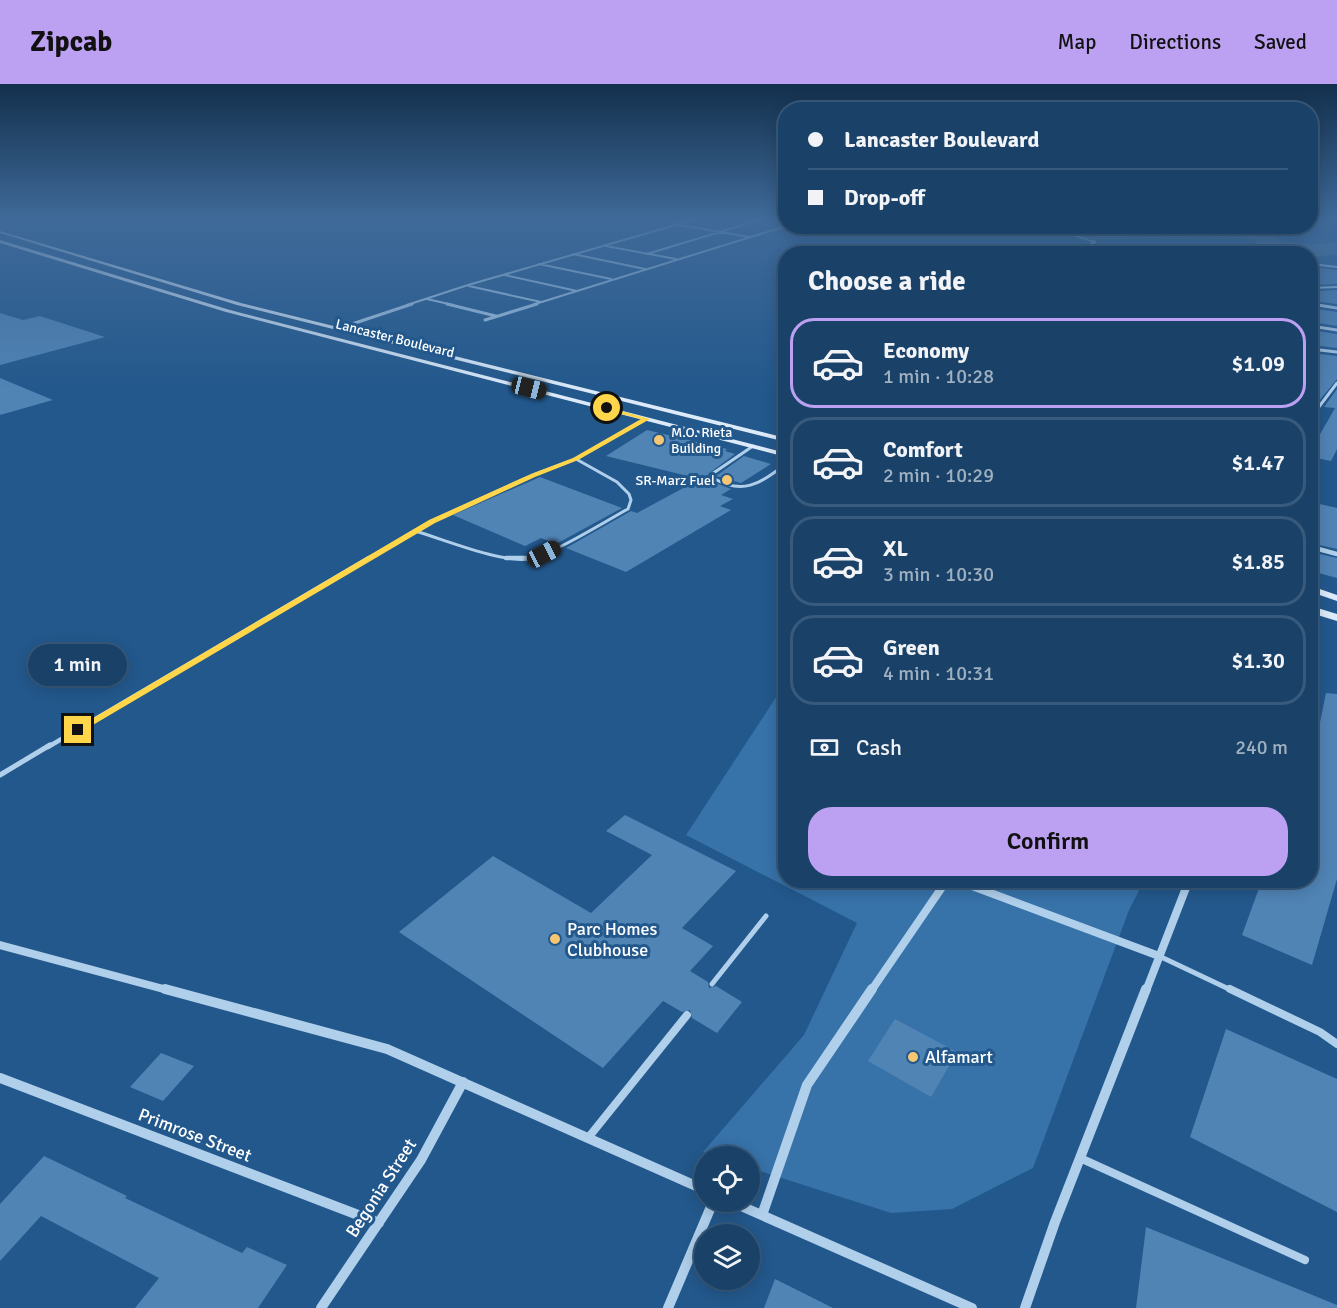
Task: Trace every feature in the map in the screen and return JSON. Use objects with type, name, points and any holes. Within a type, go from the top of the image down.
[{"type":"main road","name":"Lancaster Boulevard","points":[[118,277],[228,311],[778,453]]},
{"type":"main road","name":"Lancaster Boulevard","points":[[150,277],[239,304],[778,438]]},
{"type":"main road","points":[[493,379],[512,371]]},
{"type":"main road","points":[[1318,591],[1337,598]]},
{"type":"main road","points":[[1318,611],[1337,618]]},
{"type":"street","points":[[340,328],[495,277]]},
{"type":"street","points":[[518,277],[578,291]]},
{"type":"street","points":[[600,277],[613,280]]},
{"type":"street","points":[[485,320],[622,277]]},
{"type":"street","points":[[468,285],[541,303]]},
{"type":"street","points":[[1318,288],[1337,287]]},
{"type":"street","points":[[427,299],[497,316]]},
{"type":"street","points":[[1318,305],[1337,308]]},
{"type":"street","points":[[1318,327],[1337,330]]},
{"type":"street","points":[[1318,350],[1337,352]]},
{"type":"street","points":[[1318,408],[1337,383]]},
{"type":"street","points":[[1318,548],[1337,554]]},
{"type":"street","points":[[762,1215],[807,1085],[942,888]]},
{"type":"street","points":[[977,888],[1159,956]]},
{"type":"street","points":[[1025,1308],[1080,1158],[1186,888]]},
{"type":"street","points":[[0,945],[387,1049],[694,1185]]},
{"type":"street","name":"Primrose Street","points":[[0,1078],[379,1223]]},
{"type":"street","name":"Begonia Street","points":[[321,1308],[420,1160],[463,1082]]},
{"type":"street","points":[[668,1308],[709,1212]]},
{"type":"street","points":[[755,1212],[972,1308]]},
{"type":"lane","points":[[0,775],[415,531],[523,480],[576,459],[646,419]]},
{"type":"lane","points":[[753,446],[712,474],[713,478],[737,487],[748,488],[778,469]]},
{"type":"lane","points":[[415,531],[509,559],[528,559],[544,554],[628,509],[631,500],[629,491],[576,459]]},
{"type":"lane","points":[[712,984],[766,916]]},
{"type":"lane","points":[[1159,956],[1320,1032],[1337,1044]]},
{"type":"lane","points":[[588,1138],[687,1015]]},
{"type":"lane","points":[[1080,1158],[1305,1260]]},
{"type":"shaded area","points":[[778,694],[778,882],[686,835]]},
{"type":"shaded area","points":[[789,888],[1140,888],[1129,910],[1033,1168],[952,1209],[891,1213],[760,1171],[760,1146],[708,1146],[804,1035],[857,923]]},
{"type":"building","points":[[1318,277],[1337,277],[1337,284],[1318,285]]},
{"type":"building","points":[[1337,290],[1337,304],[1318,302],[1318,291]]},
{"type":"building","points":[[1318,309],[1337,312],[1337,326],[1318,323]]},
{"type":"building","points":[[0,313],[23,320],[40,316],[105,337],[0,365]]},
{"type":"building","points":[[1318,331],[1337,334],[1337,348],[1318,346]]},
{"type":"building","points":[[1318,354],[1337,356],[1337,379],[1318,402],[1318,359],[1320,356]]},
{"type":"building","points":[[0,378],[53,400],[0,415]]},
{"type":"building","points":[[1337,389],[1337,449],[1331,461],[1318,458],[1318,438],[1335,408],[1324,407]]},
{"type":"building","points":[[647,430],[727,449],[725,451],[735,454],[708,474],[711,481],[731,489],[721,495],[733,499],[720,506],[731,510],[626,572],[566,548],[631,511],[637,513],[700,479],[606,456]]},
{"type":"building","points":[[744,456],[771,464],[741,483],[716,476]]},
{"type":"building","points":[[540,477],[622,508],[556,544],[541,538],[525,546],[453,515]]},
{"type":"building","points":[[1318,504],[1337,508],[1337,549],[1318,545]]},
{"type":"building","points":[[1318,554],[1337,558],[1337,578],[1318,573]]},
{"type":"building","points":[[1326,693],[1337,694],[1337,879],[1312,965],[1242,935],[1259,888],[1318,888],[1318,732]]},
{"type":"building","name":"Parc Homes Clubhouse","points":[[625,815],[736,871],[682,928],[713,946],[690,971],[708,982],[709,988],[716,986],[742,1002],[717,1033],[692,1018],[690,1010],[682,1012],[663,1001],[603,1068],[399,932],[493,856],[591,913],[652,855],[606,831]]},
{"type":"building","name":"Alfamart","points":[[895,1019],[957,1052],[931,1097],[868,1061]]},
{"type":"building","points":[[1226,1029],[1337,1079],[1337,1212],[1190,1137]]},
{"type":"building","points":[[161,1053],[194,1066],[163,1101],[130,1087]]},
{"type":"building","points":[[44,1156],[127,1196],[125,1198],[242,1253],[247,1247],[287,1265],[258,1308],[135,1308],[159,1278],[41,1216],[0,1261],[0,1204]]},
{"type":"building","points":[[1146,1227],[1337,1305],[1337,1308],[1136,1308]]},
{"type":"building","points":[[775,1279],[833,1308],[764,1308]]},
{"type":"place","name":"M.O. Rieta Building","points":[[659,440]]},
{"type":"place","name":"SR-Marz Fuel","points":[[727,480]]},
{"type":"place","name":"Parc Homes Clubhouse","points":[[555,939]]},
{"type":"place","name":"Alfamart","points":[[913,1057]]},
{"type":"route","points":[[78,730],[432,521],[576,459],[646,419],[607,408]]}]
